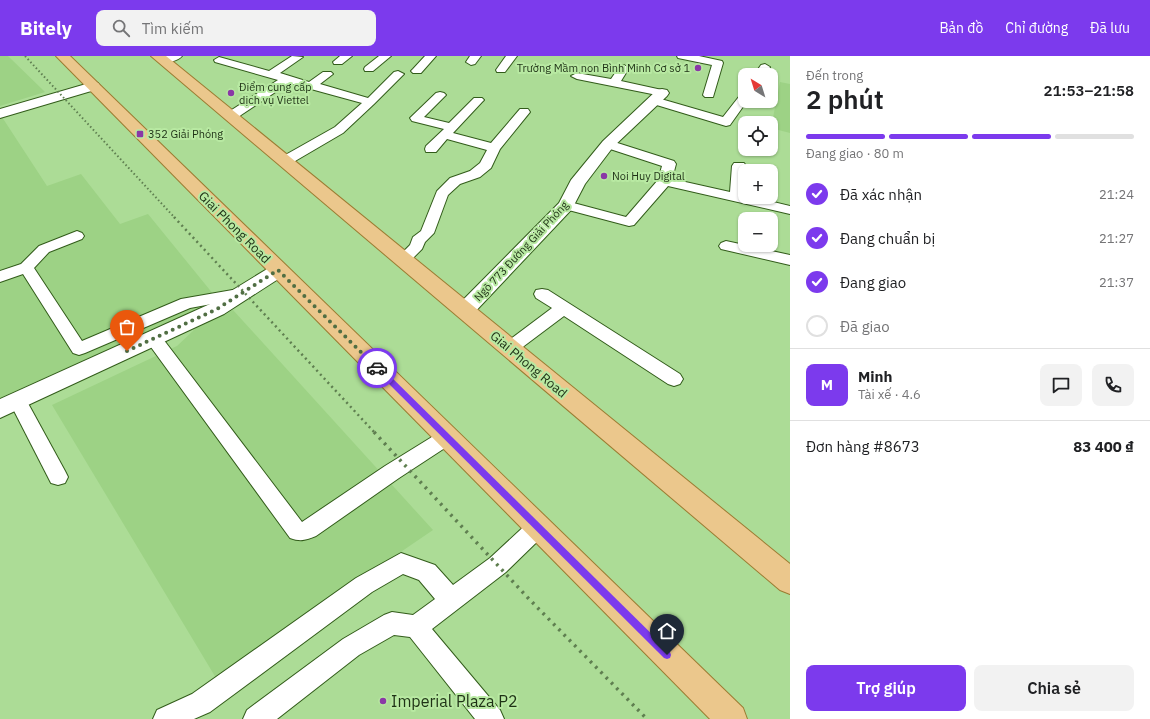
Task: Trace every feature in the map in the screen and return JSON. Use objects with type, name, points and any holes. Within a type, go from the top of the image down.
[{"type":"main road","name":"Giai Phong Road","points":[[63,56],[732,719]]},
{"type":"main road","name":"Giai Phong Road","points":[[166,57],[231,116],[790,581]]},
{"type":"street","points":[[0,114],[93,86]]},
{"type":"street","name":"Ngõ 773 Đường Giải Phóng","points":[[465,310],[566,205],[577,183],[608,144],[658,97]]},
{"type":"street","points":[[9,405],[217,309],[278,270]]},
{"type":"lane","points":[[208,56],[222,58],[286,80],[370,102]]},
{"type":"lane","points":[[270,75],[298,57],[297,56]]},
{"type":"lane","points":[[369,69],[386,56]]},
{"type":"lane","points":[[416,71],[430,56]]},
{"type":"lane","points":[[501,70],[512,56]]},
{"type":"lane","points":[[682,56],[718,63],[708,95]]},
{"type":"lane","points":[[614,84],[624,68]]},
{"type":"lane","points":[[310,86],[327,74]]},
{"type":"lane","points":[[285,161],[339,130],[398,74]]},
{"type":"lane","points":[[577,76],[614,84],[658,97],[726,122],[738,106]]},
{"type":"lane","points":[[231,116],[286,80]]},
{"type":"lane","points":[[440,95],[416,118],[494,148]]},
{"type":"lane","points":[[431,149],[478,100]]},
{"type":"lane","points":[[403,260],[417,246],[418,240],[427,233],[442,194],[455,181],[475,174],[486,165],[494,148],[524,112]]},
{"type":"lane","points":[[566,205],[629,222],[665,181],[669,164],[608,144]]},
{"type":"lane","points":[[736,198],[738,177]]},
{"type":"lane","points":[[665,181],[790,210]]},
{"type":"lane","points":[[0,277],[26,267],[44,249],[77,236]]},
{"type":"lane","points":[[726,246],[790,260]]},
{"type":"lane","points":[[26,267],[80,349],[187,303],[244,293]]},
{"type":"lane","points":[[542,294],[674,379]]},
{"type":"lane","points":[[510,348],[563,308]]},
{"type":"lane","points":[[154,339],[297,531],[302,532],[309,529],[392,472],[447,437]]},
{"type":"lane","points":[[9,405],[58,477]]},
{"type":"lane","points":[[416,627],[498,565],[538,527]]},
{"type":"lane","points":[[166,719],[200,703],[364,585],[401,563],[427,572],[451,600]]},
{"type":"lane","points":[[256,719],[351,647],[392,623],[416,627],[491,719]]},
{"type":"shaded area","points":[[0,56],[8,56],[45,92],[0,106]]},
{"type":"shaded area","points":[[780,82],[790,84],[790,133],[778,130],[778,116],[773,116],[775,108],[778,108],[778,92]]},
{"type":"shaded area","points":[[0,114],[47,186],[81,174],[120,224],[148,214],[218,300],[0,398]]},
{"type":"shaded area","points":[[233,310],[433,530],[216,678],[52,405],[177,346],[197,327]]},
{"type":"railway","points":[[25,56],[175,218]]},
{"type":"railway","points":[[174,217],[375,433]]},
{"type":"railway","points":[[374,432],[529,599],[647,719]]},
{"type":"way so far","points":[[127,351],[217,309],[278,270],[377,368]]},
{"type":"place","name":"Trường Mầm non Bình Minh Cơ sở 1","points":[[698,68]]},
{"type":"place","name":"Điểm cung cấp dịch vụ Viettel","points":[[231,93]]},
{"type":"place","name":"352 Giải Phóng","points":[[140,134]]},
{"type":"place","name":"Noi Huy Digital","points":[[604,176]]},
{"type":"place","name":"Imperial Plaza P2","points":[[383,701]]},
{"type":"route","points":[[377,368],[667,655]]}]
